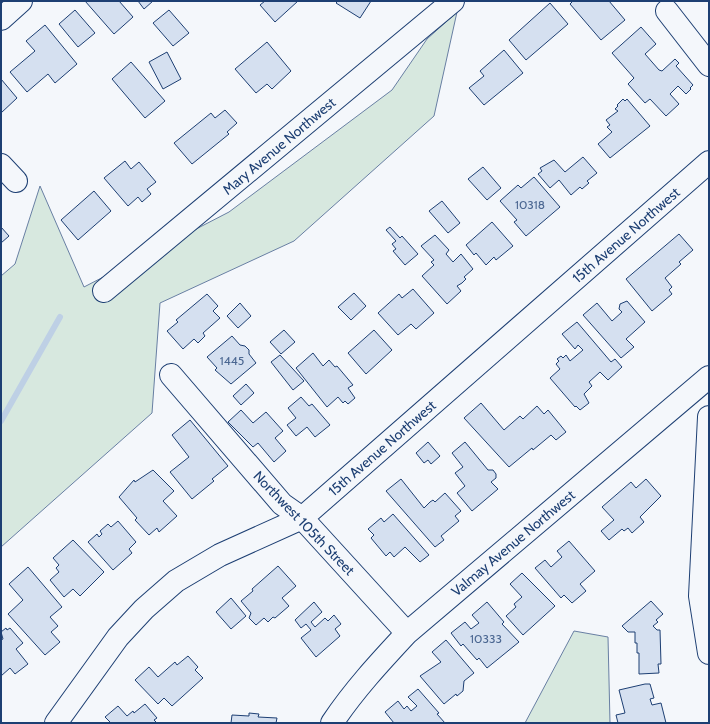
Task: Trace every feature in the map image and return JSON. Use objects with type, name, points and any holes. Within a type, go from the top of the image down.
[{"type":"street","points":[[1,19],[21,1]]},
{"type":"street","name":"Mary Avenue Northwest","points":[[104,290],[453,1]]},
{"type":"street","points":[[667,11],[709,66]]},
{"type":"street","name":"15th Avenue Northwest","points":[[56,723],[118,637],[144,609],[176,580],[220,555],[302,518],[709,162]]},
{"type":"street","points":[[1,165],[16,181]]},
{"type":"street","name":"Northwest 105th Street","points":[[171,375],[282,504],[302,518],[407,633]]},
{"type":"street","name":"Valmay Avenue Northwest","points":[[332,723],[346,701],[373,668],[407,633],[709,377]]},
{"type":"street","points":[[709,417],[700,596],[709,653]]},
{"type":"shaded area","points":[[457,12],[434,116],[294,241],[160,303],[152,413],[1,547],[1,276],[15,264],[40,186],[84,287],[229,212],[392,90],[427,39]]},
{"type":"shaded area","points":[[574,631],[608,637],[610,723],[525,723]]},
{"type":"building","points":[[85,1],[119,1],[133,17],[114,34]]},
{"type":"building","points":[[138,1],[153,1],[144,9]]},
{"type":"building","points":[[265,1],[298,1],[275,22],[260,5]]},
{"type":"building","points":[[338,1],[371,1],[360,18],[336,3]]},
{"type":"building","points":[[573,1],[609,1],[625,20],[601,40],[570,4]]},
{"type":"building","points":[[550,3],[568,24],[526,60],[509,40]]},
{"type":"building","points":[[75,10],[95,33],[78,47],[59,24]]},
{"type":"building","points":[[169,10],[189,33],[173,46],[153,23]]},
{"type":"building","points":[[45,25],[77,64],[55,83],[48,74],[27,92],[10,72],[35,51],[26,41]]},
{"type":"building","points":[[641,27],[656,44],[645,54],[659,70],[662,71],[675,59],[679,63],[676,66],[693,85],[686,94],[678,86],[670,94],[679,104],[666,116],[650,99],[645,103],[628,84],[634,78],[612,53]]},
{"type":"building","points":[[267,42],[291,71],[272,89],[267,84],[256,93],[235,69]]},
{"type":"building","points":[[504,50],[523,73],[484,105],[469,88],[484,76],[480,71]]},
{"type":"building","points":[[167,52],[181,79],[163,89],[149,62]]},
{"type":"building","points":[[131,62],[165,101],[145,118],[112,79]]},
{"type":"building","points":[[1,79],[17,98],[1,113]]},
{"type":"building","points":[[623,99],[625,101],[627,99],[650,126],[610,158],[598,144],[612,132],[607,127],[610,125],[606,120],[618,111],[615,109]]},
{"type":"building","points":[[225,110],[237,123],[227,132],[229,134],[192,164],[174,143],[211,113],[215,118]]},
{"type":"building","points":[[583,157],[597,173],[587,181],[589,183],[582,189],[580,187],[571,195],[559,180],[550,188],[538,174],[542,171],[540,168],[554,160],[565,172]]},
{"type":"building","points":[[125,161],[131,169],[139,162],[156,182],[147,189],[151,194],[142,202],[138,197],[128,206],[104,178]]},
{"type":"building","points":[[483,167],[501,188],[487,200],[468,179]]},
{"type":"building","points":[[534,177],[560,207],[526,236],[514,222],[517,220],[500,201],[518,185],[521,188]]},
{"type":"building","points":[[94,191],[111,211],[78,240],[61,220]]},
{"type":"building","points":[[442,201],[460,223],[448,233],[429,211]]},
{"type":"building","points":[[492,222],[513,246],[496,260],[494,257],[486,265],[476,253],[474,255],[466,245]]},
{"type":"building","points":[[1,227],[9,236],[1,243]]},
{"type":"building","points":[[390,227],[400,238],[402,236],[418,254],[405,265],[393,251],[396,249],[392,244],[396,241],[386,230]]},
{"type":"building","points":[[679,234],[693,250],[679,262],[681,264],[665,278],[672,287],[669,290],[672,294],[652,311],[626,279]]},
{"type":"building","points":[[435,235],[449,250],[446,254],[453,262],[461,254],[473,269],[464,277],[466,279],[457,286],[461,291],[447,304],[422,276],[434,265],[431,262],[434,260],[421,246]]},
{"type":"building","points":[[413,289],[434,313],[416,329],[411,324],[398,335],[378,313],[399,294],[402,298]]},
{"type":"building","points":[[354,293],[366,306],[351,320],[338,307]]},
{"type":"building","points":[[207,294],[218,306],[213,311],[220,318],[203,333],[205,336],[198,343],[194,339],[183,349],[167,331],[178,322],[176,320]]},
{"type":"building","points":[[627,301],[645,322],[626,339],[634,347],[621,358],[583,315],[597,303],[612,321],[622,312],[619,309],[620,304]]},
{"type":"building","points":[[240,303],[251,316],[238,328],[227,316]]},
{"type":"building","points":[[577,322],[611,362],[615,359],[622,367],[608,380],[600,372],[589,382],[592,386],[584,394],[589,403],[580,410],[576,406],[575,407],[550,378],[560,369],[556,364],[559,361],[557,359],[561,356],[563,358],[566,355],[570,361],[583,350],[578,345],[575,349],[562,334]]},
{"type":"building","points":[[284,330],[295,342],[281,354],[270,342]]},
{"type":"building","points":[[374,330],[392,350],[366,374],[348,353]]},
{"type":"building","points":[[232,336],[240,345],[245,346],[249,350],[249,354],[256,363],[231,384],[215,370],[217,368],[207,357]]},
{"type":"building","points":[[313,353],[323,366],[329,360],[335,367],[337,366],[353,385],[348,388],[355,398],[348,404],[345,401],[343,403],[338,397],[327,407],[296,368]]},
{"type":"building","points":[[280,355],[304,381],[293,390],[271,362]]},
{"type":"building","points":[[246,384],[254,393],[241,405],[233,396]]},
{"type":"building","points":[[301,397],[309,406],[312,404],[330,425],[315,437],[307,427],[296,436],[287,425],[296,418],[288,408]]},
{"type":"building","points":[[481,403],[504,430],[520,416],[523,419],[537,406],[544,414],[548,410],[566,432],[556,440],[551,435],[509,467],[464,418]]},
{"type":"building","points":[[241,410],[253,423],[266,412],[283,431],[275,438],[286,451],[274,462],[258,443],[253,447],[228,422]]},
{"type":"building","points":[[190,420],[228,466],[212,479],[214,481],[192,499],[170,472],[189,457],[172,435]]},
{"type":"building","points":[[428,442],[440,456],[431,464],[428,460],[424,463],[416,453]]},
{"type":"building","points":[[465,442],[488,470],[493,470],[496,474],[496,478],[491,482],[498,489],[472,511],[457,493],[465,486],[455,473],[463,467],[452,453]]},
{"type":"building","points":[[153,470],[174,491],[163,501],[177,516],[159,532],[157,528],[149,535],[135,520],[137,518],[119,497],[134,480],[135,482]]},
{"type":"building","points":[[401,479],[424,508],[433,500],[435,502],[445,493],[461,511],[455,516],[459,521],[441,536],[444,540],[435,547],[386,491]]},
{"type":"building","points":[[646,479],[661,496],[640,517],[644,522],[632,533],[628,528],[624,531],[622,529],[609,540],[601,531],[614,520],[602,507],[631,482],[636,488]]},
{"type":"building","points":[[393,514],[429,555],[420,562],[405,547],[394,557],[390,552],[386,556],[371,538],[374,535],[368,529],[381,518],[384,522]]},
{"type":"building","points":[[118,521],[136,542],[129,549],[132,553],[113,570],[88,542],[97,534],[99,537],[102,534],[100,531],[108,524],[111,527]]},
{"type":"building","points":[[73,540],[104,572],[80,596],[73,589],[64,597],[50,580],[59,572],[56,568],[59,565],[53,558]]},
{"type":"building","points":[[569,541],[595,571],[580,584],[586,591],[572,603],[564,595],[561,598],[535,568],[545,560],[551,567],[562,557],[557,551]]},
{"type":"building","points":[[278,566],[296,586],[282,598],[289,606],[275,618],[273,617],[268,622],[264,618],[256,625],[249,618],[251,613],[241,601]]},
{"type":"building","points":[[28,567],[62,607],[50,617],[58,626],[51,632],[60,642],[45,655],[8,614],[23,600],[9,584]]},
{"type":"building","points":[[522,573],[555,606],[523,635],[506,616],[516,607],[514,604],[522,597],[510,584]]},
{"type":"building","points":[[231,598],[246,616],[231,629],[216,612]]},
{"type":"building","points":[[651,601],[663,614],[656,620],[658,622],[653,626],[657,630],[660,630],[661,664],[658,664],[659,673],[639,674],[639,653],[637,653],[637,643],[635,643],[635,632],[628,632],[622,626]]},
{"type":"building","points":[[314,602],[322,612],[311,622],[315,627],[325,618],[328,621],[334,615],[341,624],[335,629],[340,636],[316,657],[301,638],[311,630],[306,624],[301,628],[295,620]]},
{"type":"building","points":[[487,602],[504,622],[502,624],[519,642],[487,668],[479,658],[477,660],[463,644],[461,646],[451,633],[465,622],[471,629],[479,623],[472,615]]},
{"type":"building","points":[[6,628],[7,630],[10,628],[23,643],[16,649],[28,664],[15,674],[10,668],[1,676],[1,640],[3,639],[1,632]]},
{"type":"building","points":[[446,640],[474,673],[464,681],[463,691],[457,696],[456,694],[444,704],[420,676],[441,662],[432,652]]},
{"type":"building","points":[[188,656],[198,667],[195,670],[203,678],[172,706],[164,698],[158,704],[135,680],[149,667],[158,677],[175,662],[177,665]]},
{"type":"building","points":[[650,684],[654,698],[650,699],[652,705],[661,703],[666,723],[618,723],[616,715],[625,713],[619,690]]},
{"type":"building","points":[[418,689],[439,713],[437,714],[445,723],[394,723],[385,712],[398,701],[404,709],[407,706],[411,711],[417,706],[408,697]]},
{"type":"building","points":[[145,704],[157,718],[154,720],[157,723],[111,723],[105,717],[118,706],[127,716],[133,711],[134,713]]},
{"type":"building","points":[[249,713],[259,714],[258,717],[277,718],[276,723],[231,723],[232,715],[249,716]]},
{"type":"waterway","points":[[1,421],[60,317]]}]
